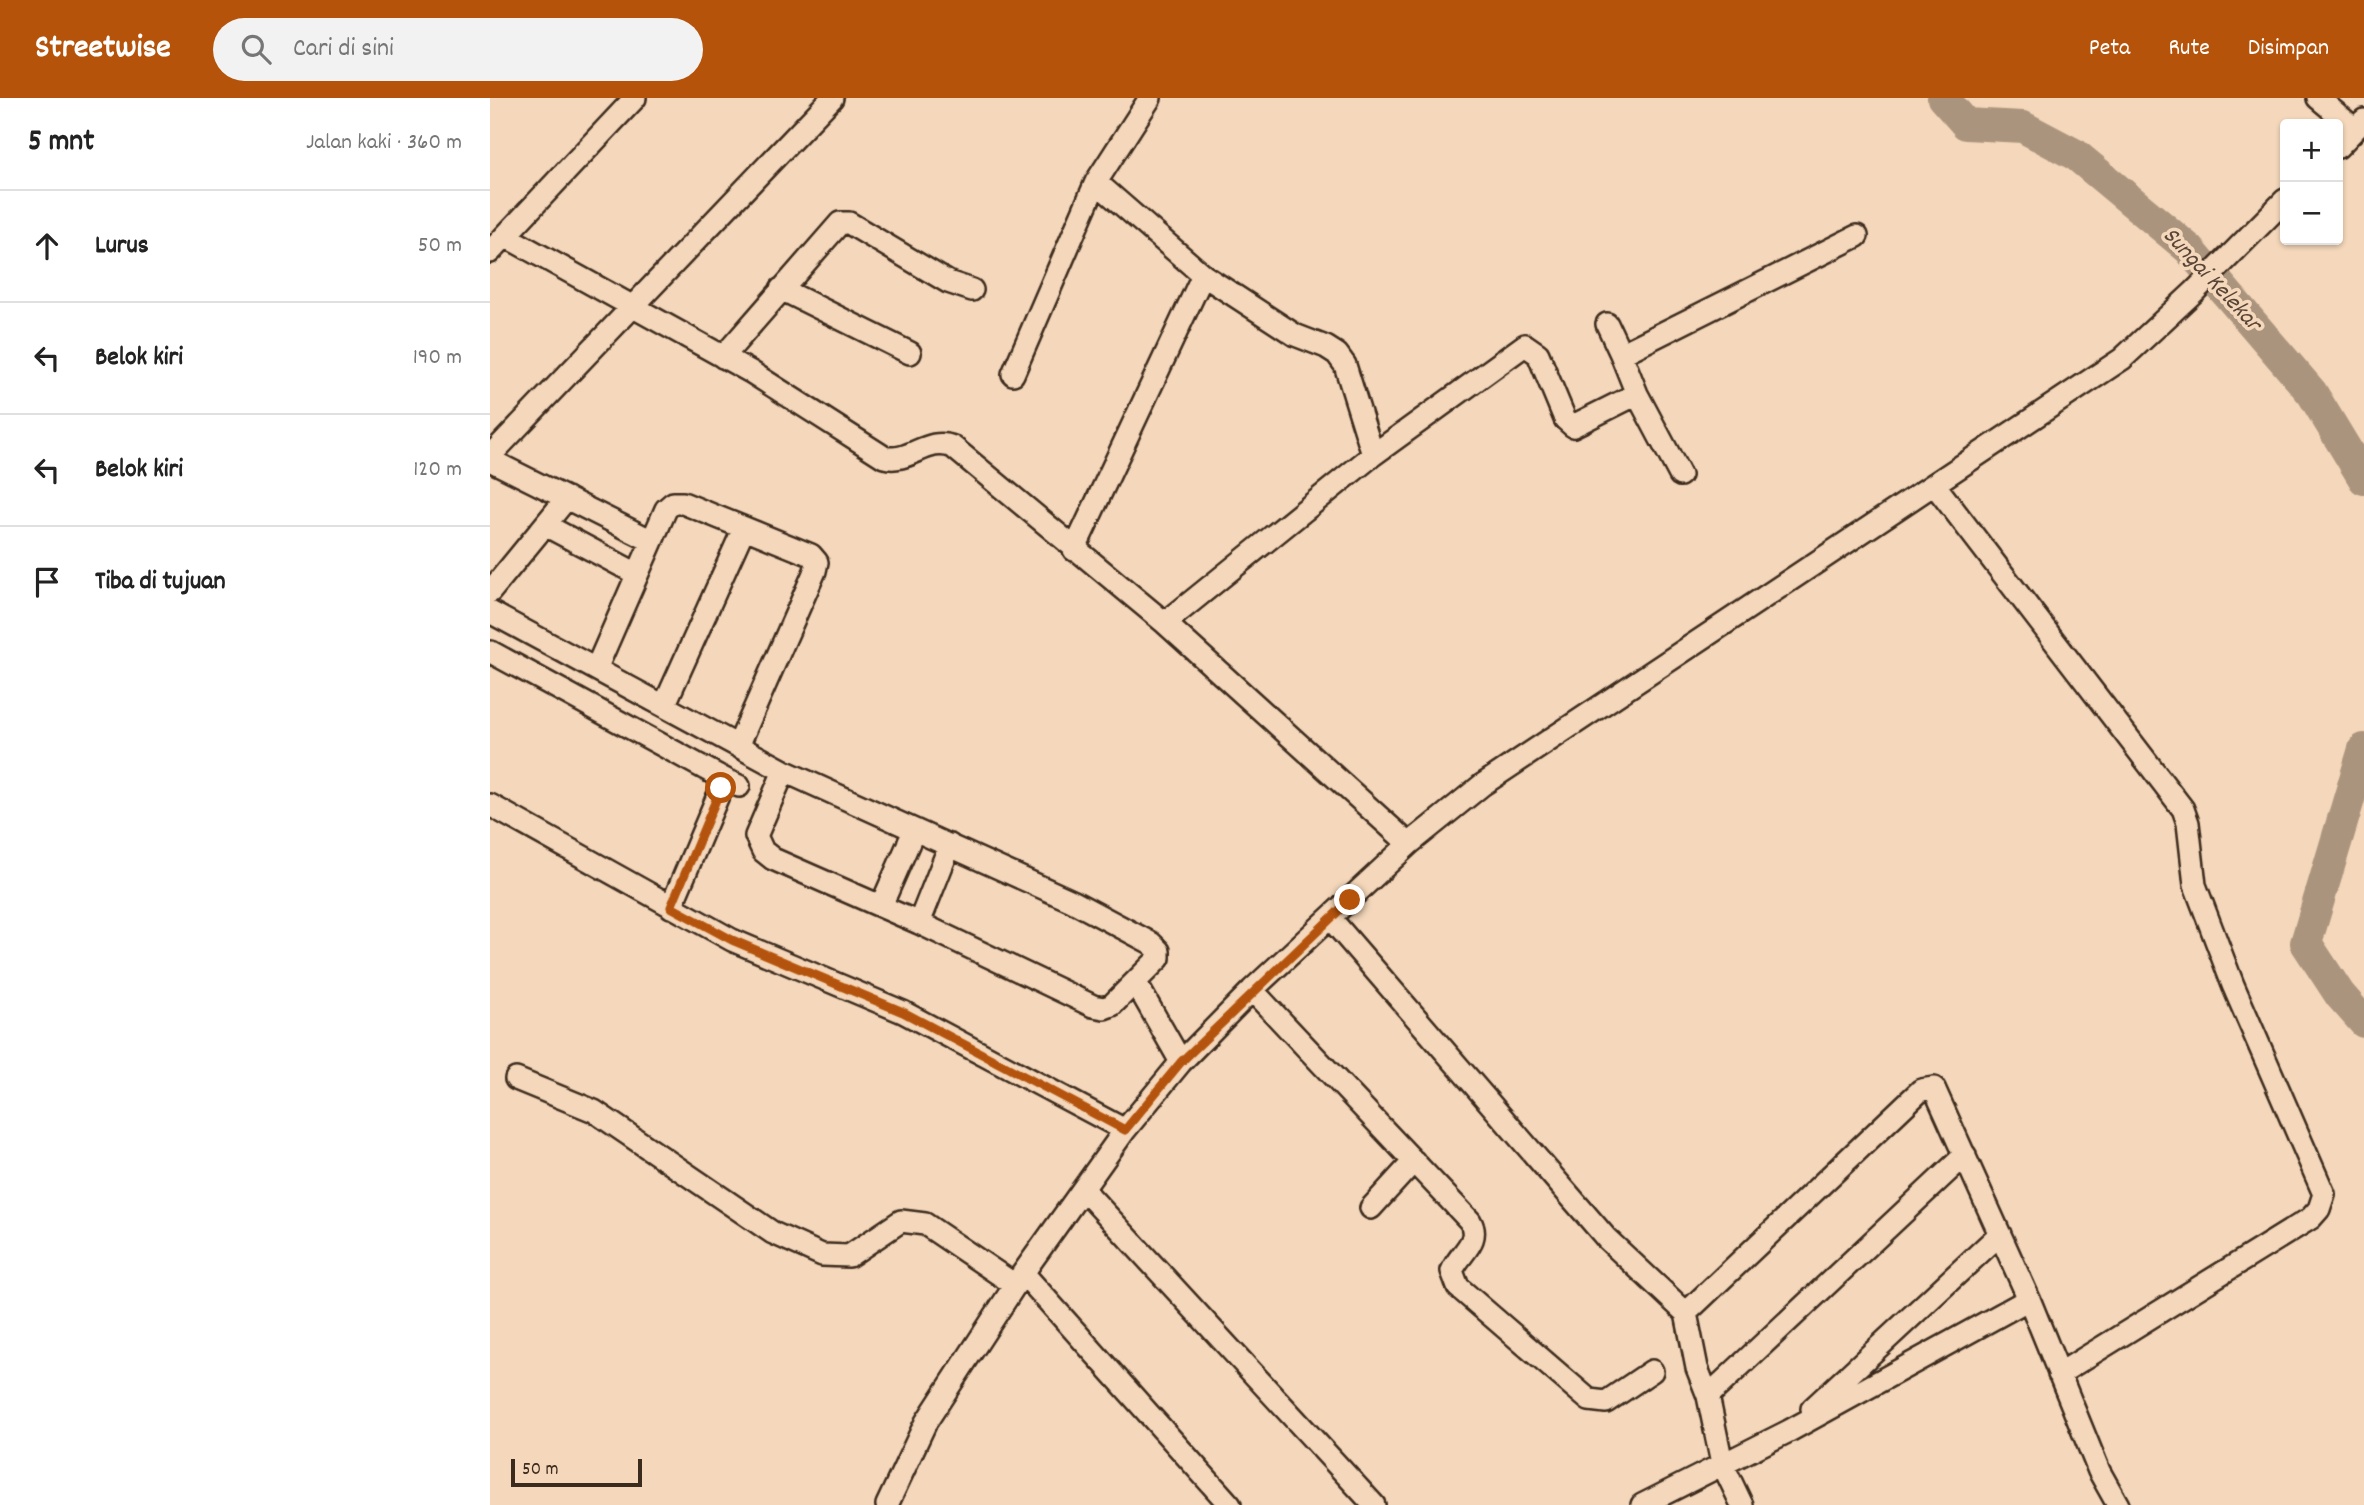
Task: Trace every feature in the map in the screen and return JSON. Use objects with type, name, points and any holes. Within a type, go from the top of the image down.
[{"type":"street","points":[[490,252],[635,98]]},
{"type":"street","points":[[652,541],[490,458],[630,306],[832,98]]},
{"type":"street","points":[[1013,374],[1096,182],[1150,98]]},
{"type":"street","points":[[2318,98],[2360,125],[2343,142]]},
{"type":"street","points":[[1096,182],[1203,275],[1295,335],[1337,354],[1345,365],[1373,455]]},
{"type":"street","points":[[887,1505],[926,1422],[1019,1279],[1125,1130],[1181,1062],[1252,990],[1409,844],[1482,785],[2114,365],[2195,292],[2280,205]]},
{"type":"street","points":[[723,357],[840,223],[849,223],[948,282],[972,290]]},
{"type":"street","points":[[505,236],[723,357],[884,457],[901,457],[934,443],[953,447],[1165,623],[1409,844]]},
{"type":"street","points":[[1621,354],[1857,236]]},
{"type":"street","points":[[1074,550],[1203,275]]},
{"type":"street","points":[[781,289],[911,353]]},
{"type":"street","points":[[1607,324],[1637,394],[1680,475]]},
{"type":"street","points":[[1165,623],[1373,455],[1525,345],[1532,347],[1538,354],[1570,426],[1637,394]]},
{"type":"street","points":[[1934,484],[2183,809],[2188,823],[2195,885],[2233,985],[2324,1194],[2319,1209],[2311,1218],[2059,1374]]},
{"type":"street","points":[[490,592],[567,498]]},
{"type":"street","points":[[596,669],[666,509],[676,502],[811,555],[817,565],[738,746]]},
{"type":"street","points":[[545,525],[637,574]]},
{"type":"street","points":[[664,706],[744,528]]},
{"type":"street","points":[[490,612],[784,771],[1072,901],[1151,943],[1159,951],[1159,958],[1108,1007],[1093,1006],[763,851],[758,844],[757,831],[784,771]]},
{"type":"street","points":[[491,652],[733,783],[671,907]]},
{"type":"street","points":[[490,805],[732,940],[903,1012],[1125,1130]]},
{"type":"street","points":[[881,906],[914,831]]},
{"type":"street","points":[[919,923],[950,845]]},
{"type":"street","points":[[1330,918],[1607,1238],[1686,1313],[1697,1368],[1709,1396],[1722,1464],[1740,1504]]},
{"type":"street","points":[[1136,983],[1181,1062]]},
{"type":"street","points":[[1252,990],[1470,1221],[1474,1229],[1471,1245],[1452,1271],[1458,1287],[1589,1400],[1606,1402],[1652,1371]]},
{"type":"street","points":[[516,1079],[594,1111],[773,1233],[822,1255],[849,1256],[894,1224],[913,1220],[925,1224],[1019,1279],[1230,1505]]},
{"type":"street","points":[[1686,1313],[1924,1087],[1934,1088],[2029,1299],[2099,1471],[2118,1505]]},
{"type":"street","points":[[1709,1396],[1965,1155]]},
{"type":"street","points":[[1371,1208],[1414,1161]]},
{"type":"street","points":[[1083,1189],[1374,1505]]},
{"type":"street","points":[[1789,1431],[2000,1234]]},
{"type":"street","points":[[1642,1505],[1789,1431],[2029,1299]]},
{"type":"waterway","name":"Sungai Kelekar","points":[[1943,98],[1966,124],[2023,127],[2076,155],[2189,249],[2312,393],[2364,479]]},
{"type":"waterway","name":"Sungai Kelekar","points":[[2364,749],[2306,943],[2340,995],[2364,1022]]},
{"type":"route","points":[[721,788],[671,907],[732,940],[903,1012],[1125,1130],[1181,1062],[1252,990],[1350,900]]}]
